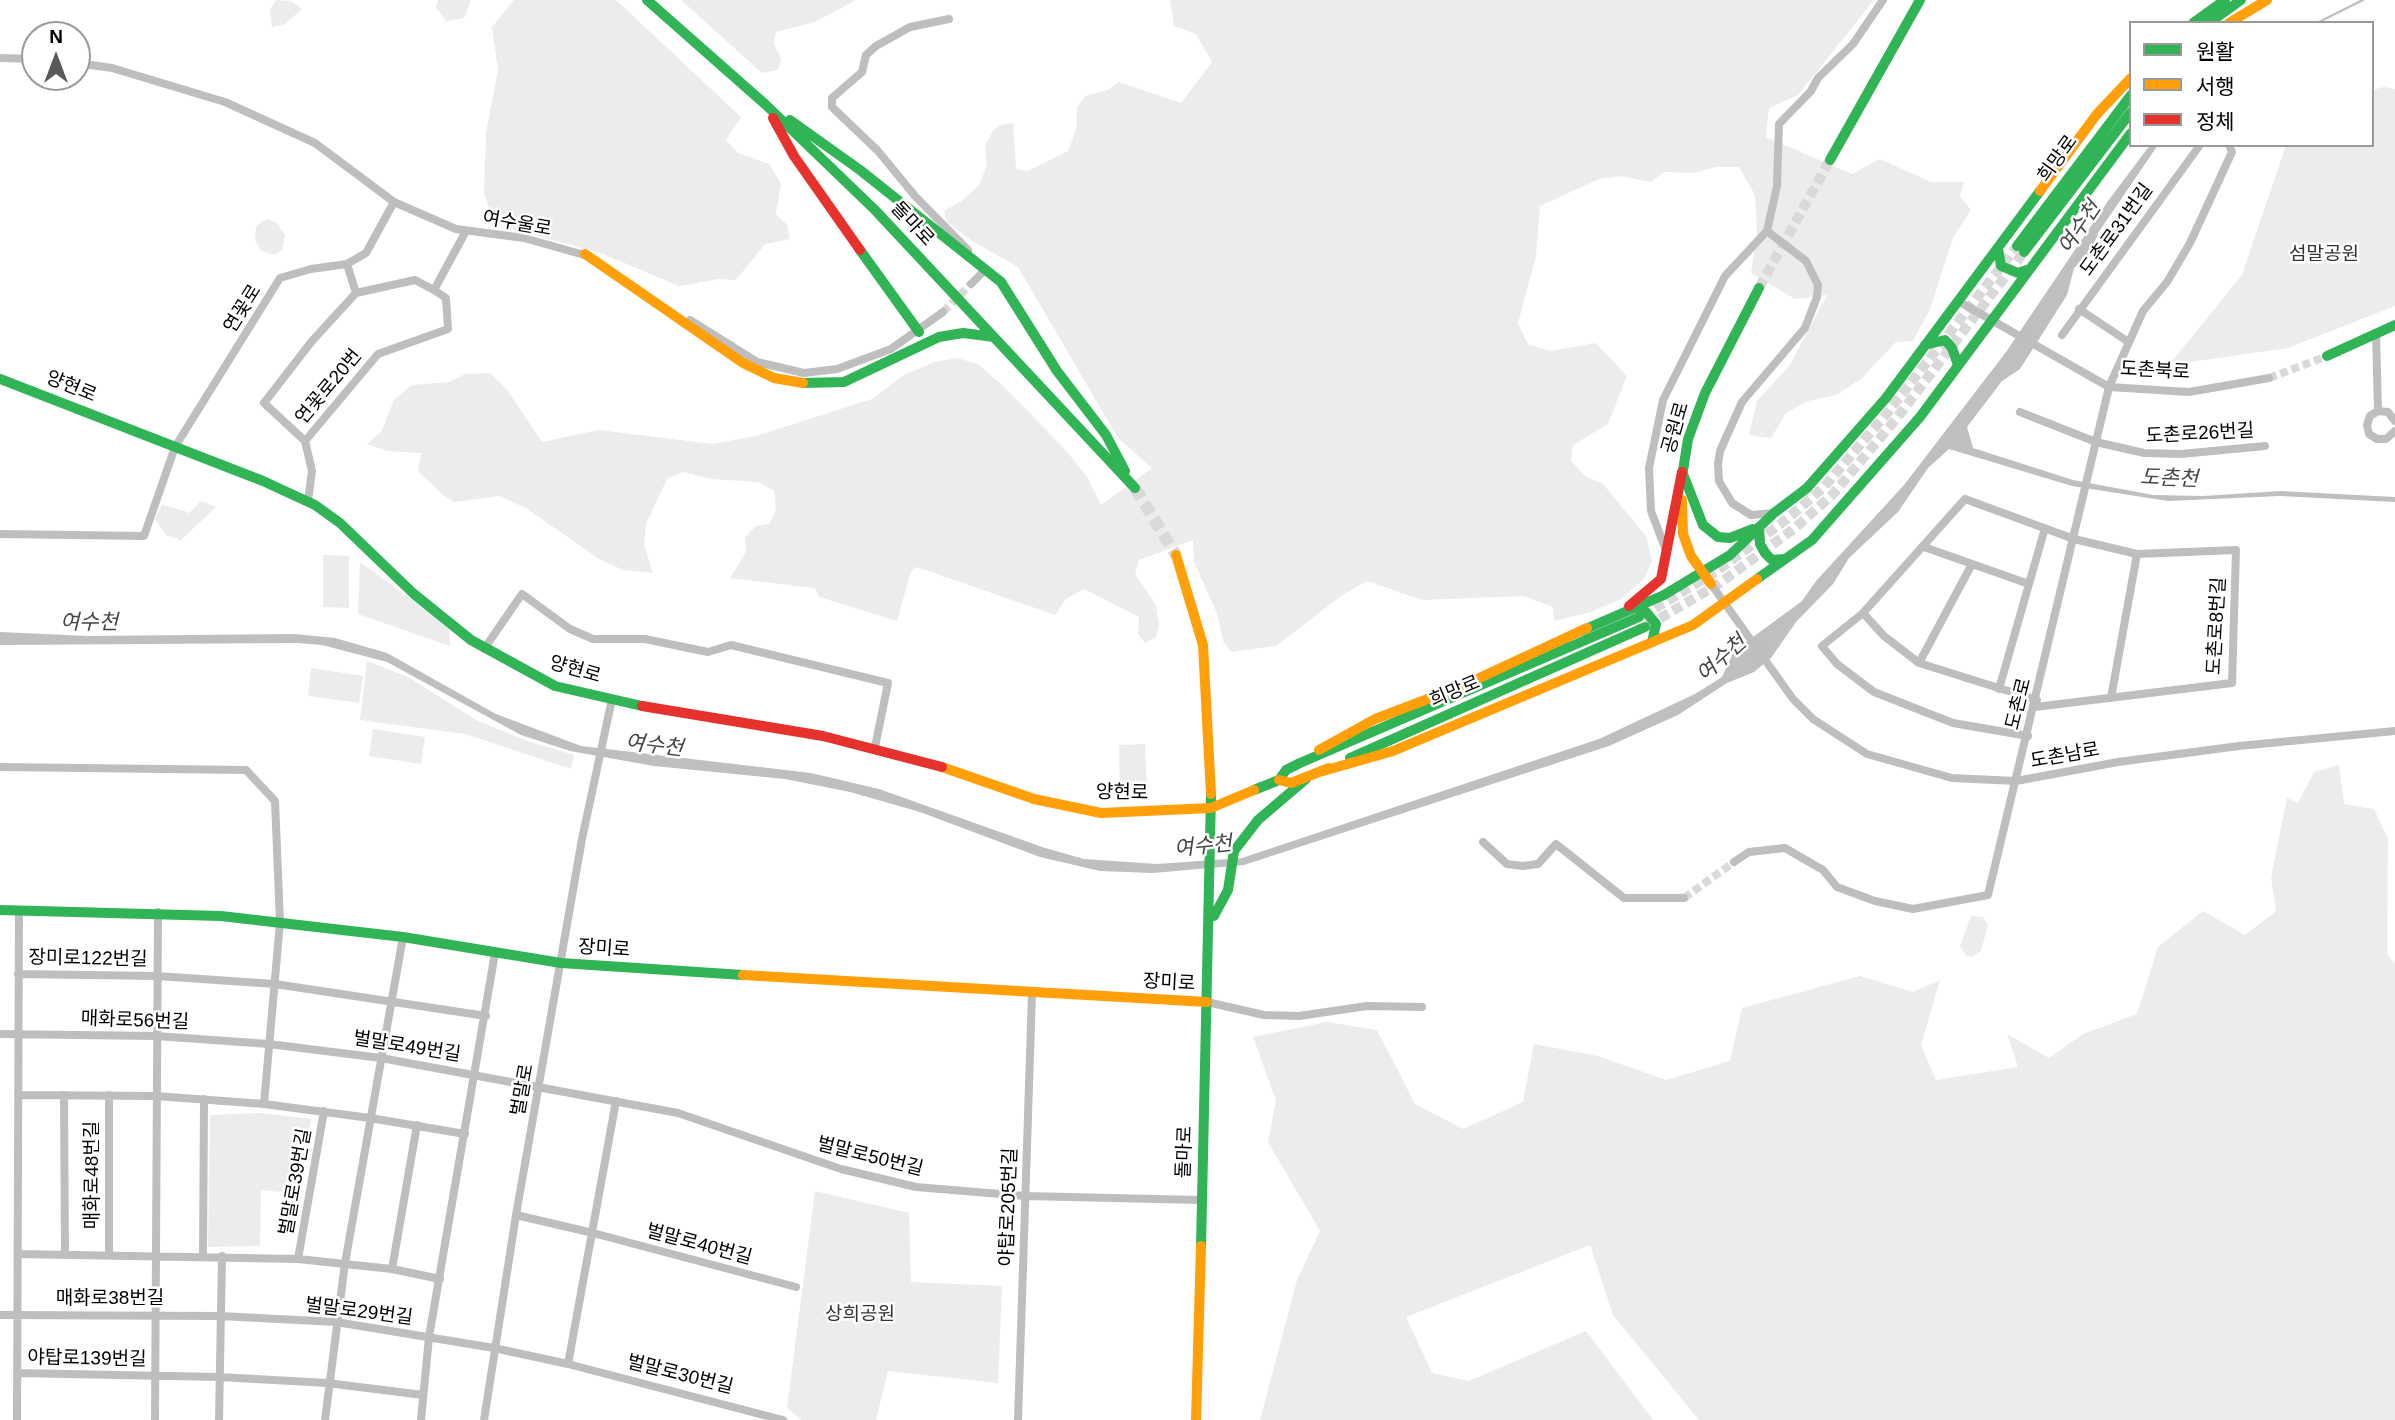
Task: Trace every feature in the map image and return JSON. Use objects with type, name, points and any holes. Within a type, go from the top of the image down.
[{"type":"main road","name":"돌마로","points":[[647,0],[766,105],[876,210],[1135,488],[1106,435],[1057,371],[1001,282],[984,271]]},
{"type":"main road","points":[[1830,159],[1920,0]]},
{"type":"main road","points":[[2196,21],[2225,0]]},
{"type":"main road","points":[[2212,21],[2241,0]]},
{"type":"main road","points":[[2233,21],[2269,0]]},
{"type":"main road","points":[[2247,21],[2269,0]]},
{"type":"main road","points":[[1682,472],[1703,525],[1718,537],[1730,538],[1749,532],[1807,488],[1886,398],[2098,114],[2129,80]]},
{"type":"main road","name":"희망로","points":[[2129,98],[2020,249],[2129,115]]},
{"type":"main road","points":[[766,105],[860,170],[984,271]]},
{"type":"main road","points":[[766,105],[794,156],[919,332]]},
{"type":"main road","points":[[1323,771],[1393,751],[1693,625],[1812,540],[1920,417],[2129,136]]},
{"type":"main road","points":[[1998,248],[2001,266],[2018,273],[2030,269]]},
{"type":"main road","points":[[585,254],[743,363],[774,378],[809,384],[844,382],[939,337],[963,333],[994,337]]},
{"type":"main road","name":"공원로","points":[[1711,584],[1691,556],[1684,534],[1682,472],[1688,439],[1705,393],[1759,288]]},
{"type":"main road","points":[[2327,356],[2395,325]]},
{"type":"main road","points":[[1925,345],[1934,340],[1945,340],[1952,348],[1958,365]]},
{"type":"main road","name":"양현로","points":[[0,379],[307,501],[340,523],[414,594],[484,649],[555,686],[875,747],[937,765],[1034,799],[1092,811],[1136,813],[1211,808]]},
{"type":"main road","points":[[1300,763],[1331,742],[1375,719],[1462,687],[1619,612],[1661,579],[1682,472]]},
{"type":"main road","points":[[1640,617],[1730,555],[1774,513]]},
{"type":"main road","points":[[1759,527],[1760,544],[1765,553],[1772,560],[1786,559]]},
{"type":"main road","points":[[1176,555],[1203,645],[1211,808]]},
{"type":"main road","points":[[1581,631],[1640,617],[1652,617],[1656,624],[1652,642]]},
{"type":"main road","name":"희망로","points":[[1211,808],[1279,780],[1286,770],[1300,763],[1640,617]]},
{"type":"main road","name":"희망로","points":[[1279,780],[1292,783],[1306,779],[1640,617]]},
{"type":"main road","points":[[1211,922],[1228,890],[1234,851],[1258,820],[1306,779]]},
{"type":"main road","name":"돌마로","points":[[1196,1420],[1207,1002],[1213,885],[1211,808]]},
{"type":"main road","name":"장미로","points":[[0,910],[158,912],[280,922],[403,937],[561,963],[1032,994],[1207,1002]]},
{"type":"street","points":[[1667,554],[1651,511],[1649,468],[1663,400],[1725,276],[1767,230],[1777,186],[1779,124],[1811,91],[1818,78],[1853,44],[1883,0]]},
{"type":"street","points":[[949,19],[910,27],[876,46],[866,55],[862,72],[832,98],[832,107],[878,151],[984,271],[971,284]]},
{"type":"street","points":[[0,58],[21,59]]},
{"type":"street","name":"여수울로","points":[[91,65],[112,68],[225,102],[315,143],[394,202],[466,231],[524,238],[585,254],[757,362],[777,368],[804,373],[837,369],[891,349],[919,332],[943,312]]},
{"type":"street","name":"도촌로31번길","points":[[2062,335],[2199,147]]},
{"type":"street","points":[[2020,412],[2096,442],[2109,387],[2127,341],[2143,311],[2167,282],[2190,243],[2230,149]]},
{"type":"street","points":[[394,202],[366,253],[347,264],[356,293],[415,280],[433,290],[466,231]]},
{"type":"street","points":[[1767,230],[1806,261],[1818,285],[1817,297],[1805,328],[1742,402],[1720,451],[1718,464],[1719,481],[1732,503],[1751,515],[1774,513]]},
{"type":"street","name":"연꽃로","points":[[0,534],[144,536],[175,447],[280,278],[311,269],[347,264]]},
{"type":"street","name":"연꽃로20번","points":[[356,293],[312,341],[264,403],[305,441],[378,354],[448,329],[446,299],[433,290]]},
{"type":"street","points":[[1958,301],[1991,320]]},
{"type":"street","points":[[2079,309],[2127,341]]},
{"type":"street","name":"도촌북로","points":[[1991,320],[2109,387],[2189,392],[2258,383],[2269,378]]},
{"type":"street","points":[[2376,333],[2378,411]]},
{"type":"street","points":[[2395,421],[2388,412],[2378,411],[2368,420],[2369,434],[2382,440],[2390,437],[2395,430]]},
{"type":"street","points":[[305,441],[312,471],[307,501]]},
{"type":"street","name":"도촌로26번길","points":[[2096,442],[2120,450],[2156,454],[2265,446]]},
{"type":"street","name":"도촌로","points":[[1734,862],[1749,852],[1785,848],[1823,870],[1837,887],[1875,901],[1913,909],[1988,895],[2036,703],[2096,442]]},
{"type":"street","name":"도촌로8번길","points":[[1924,547],[1965,499],[2074,539],[2137,554],[2236,551],[2232,683],[2111,698],[2036,703]]},
{"type":"street","points":[[1999,690],[2045,528]]},
{"type":"street","points":[[2028,736],[1953,723],[1874,692],[1837,664],[1822,646],[1863,613],[1924,547],[2029,584]]},
{"type":"street","points":[[2111,698],[2137,554]]},
{"type":"street","points":[[1920,663],[1972,564]]},
{"type":"street","points":[[1711,584],[1725,604]]},
{"type":"street","points":[[484,649],[522,594],[570,629],[593,639],[645,639],[708,652],[732,645],[888,683],[875,747]]},
{"type":"street","name":"도촌남로","points":[[1725,604],[1775,674],[1813,719],[1867,754],[1952,778],[2016,781],[2118,762],[2239,746],[2395,731]]},
{"type":"street","points":[[1863,613],[1884,636],[1920,663],[2036,703]]},
{"type":"street","name":"벌말로","points":[[484,1420],[516,1215],[582,839],[600,767],[612,699]]},
{"type":"street","points":[[0,767],[246,770],[275,801],[280,922],[264,1104]]},
{"type":"street","points":[[1483,842],[1507,864],[1523,866],[1538,864],[1556,844],[1624,898],[1684,898]]},
{"type":"street","name":"장미로122번길","points":[[18,1165],[19,910]]},
{"type":"street","points":[[155,1420],[158,912]]},
{"type":"street","points":[[325,1420],[327,1383],[345,1263],[403,937]]},
{"type":"street","points":[[421,1420],[429,1337],[495,953]]},
{"type":"street","name":"장미로122번길","points":[[18,974],[157,976],[275,984],[392,999],[486,1016]]},
{"type":"street","name":"야탑로205번길","points":[[1018,1420],[1032,994]]},
{"type":"street","points":[[1207,1002],[1264,1015],[1299,1016],[1367,1006],[1422,1007]]},
{"type":"street","name":"매화로56번길","points":[[0,1034],[156,1036],[269,1044]]},
{"type":"street","name":"벌말로49번길","points":[[269,1044],[382,1058],[540,1087]]},
{"type":"street","name":"벌말로50번길","points":[[540,1087],[678,1113],[866,1175],[916,1187],[1025,1196],[1201,1200]]},
{"type":"street","points":[[18,1095],[156,1096],[264,1104],[417,1125],[465,1135]]},
{"type":"street","name":"매화로48번길","points":[[109,1095],[109,1255]]},
{"type":"street","name":"매화로48번길","points":[[64,1096],[65,1254]]},
{"type":"street","points":[[203,1255],[204,1099]]},
{"type":"street","points":[[568,1364],[616,1101]]},
{"type":"street","name":"벌말로39번길","points":[[298,1259],[324,1111]]},
{"type":"street","points":[[392,1269],[417,1125]]},
{"type":"street","name":"야탑로139번길","points":[[17,1420],[18,1165]]},
{"type":"street","name":"벌말로40번길","points":[[516,1215],[796,1287]]},
{"type":"street","points":[[18,1254],[203,1255],[298,1259],[392,1269],[440,1279]]},
{"type":"street","points":[[219,1420],[222,1256]]},
{"type":"street","name":"매화로38번길","points":[[0,1315],[220,1316]]},
{"type":"street","name":"벌말로29번길","points":[[220,1316],[336,1322],[494,1348]]},
{"type":"street","name":"벌말로30번길","points":[[494,1348],[568,1364],[783,1420]]},
{"type":"street","name":"야탑로139번길","points":[[17,1373],[219,1377],[327,1383],[423,1395]]},
{"type":"green space","points":[[276,0],[291,1],[302,9],[285,24],[272,27],[270,10]]},
{"type":"green space","points":[[438,0],[470,0],[470,3],[464,18],[446,21],[436,7]]},
{"type":"green space","points":[[514,0],[616,0],[741,117],[726,140],[738,153],[769,164],[781,184],[776,214],[787,225],[790,239],[765,244],[736,280],[719,279],[679,286],[598,252],[517,231],[492,217],[484,193],[486,133],[498,70],[492,27]]},
{"type":"green space","points":[[681,0],[856,0],[815,22],[776,32],[774,44],[781,59],[778,70],[762,73]]},
{"type":"green space","points":[[1170,0],[1874,0],[1798,95],[1769,108],[1766,137],[1852,174],[1880,159],[1931,182],[1964,182],[1960,196],[1971,210],[1953,238],[1930,309],[1913,341],[1896,342],[1861,379],[1836,395],[1808,401],[1786,413],[1771,438],[1749,435],[1757,401],[1790,365],[1827,295],[1795,299],[1751,273],[1757,233],[1755,195],[1739,167],[1716,167],[1693,173],[1664,172],[1651,182],[1621,176],[1599,179],[1540,206],[1536,256],[1518,323],[1528,344],[1550,351],[1596,343],[1627,376],[1608,424],[1573,445],[1571,461],[1585,476],[1603,484],[1646,536],[1652,561],[1644,579],[1621,599],[1591,612],[1554,621],[1553,607],[1524,596],[1422,600],[1367,581],[1341,596],[1276,646],[1231,652],[1223,641],[1218,616],[1194,562],[1193,540],[1139,560],[1135,574],[1156,605],[1159,625],[1156,637],[1145,643],[1138,634],[1139,617],[1084,589],[1066,599],[1055,615],[917,567],[911,571],[897,621],[819,597],[815,588],[730,578],[746,552],[745,537],[756,526],[769,524],[776,510],[774,491],[759,482],[711,479],[683,472],[667,479],[646,524],[644,545],[653,573],[623,570],[599,559],[526,508],[499,496],[455,502],[445,497],[418,471],[421,453],[387,451],[367,444],[381,432],[394,400],[412,385],[449,382],[465,374],[490,373],[508,391],[542,442],[599,430],[713,444],[756,436],[872,399],[904,375],[934,362],[957,358],[978,364],[1064,448],[1087,477],[1101,505],[1152,468],[1118,438],[1018,267],[972,241],[947,222],[944,211],[963,200],[979,185],[987,165],[985,146],[993,131],[1000,125],[1013,123],[1016,169],[1028,171],[1068,151],[1077,127],[1077,108],[1085,96],[1108,90],[1119,82],[1181,103],[1212,62],[1196,34],[1174,26]]},
{"type":"green space","name":"섬말공원","points":[[2384,87],[2395,89],[2395,306],[2288,348],[2169,365],[2242,275],[2285,147],[2374,147],[2374,90]]},
{"type":"green space","points":[[267,219],[277,223],[285,235],[282,250],[275,255],[261,251],[255,240],[256,226]]},
{"type":"green space","points":[[201,501],[216,507],[181,540],[166,535],[155,519],[162,504],[189,513]]},
{"type":"green space","points":[[323,555],[349,556],[349,608],[323,607]]},
{"type":"green space","points":[[360,562],[449,627],[450,646],[358,614]]},
{"type":"green space","points":[[367,661],[408,677],[478,721],[527,741],[574,755],[571,769],[465,734],[360,720]]},
{"type":"green space","points":[[311,668],[363,676],[359,703],[308,696]]},
{"type":"green space","points":[[373,729],[425,737],[421,764],[369,756]]},
{"type":"green space","points":[[1145,744],[1147,794],[1120,795],[1119,745]]},
{"type":"green space","points":[[2339,765],[2344,804],[2374,809],[2388,839],[2387,954],[2395,964],[2395,1420],[1699,1420],[1613,1315],[1590,1245],[1406,1317],[1432,1373],[1469,1381],[1586,1331],[1653,1420],[1260,1420],[1297,1280],[1320,1231],[1268,1142],[1276,1100],[1253,1037],[1327,1022],[1377,1030],[1415,1104],[1463,1129],[1523,1102],[1534,1044],[1598,1056],[1666,1080],[1730,1061],[1742,1008],[1860,976],[1913,992],[1940,980],[1921,1045],[1936,1080],[2018,1067],[2007,1034],[2049,1058],[2083,1034],[2137,1014],[2158,947],[2203,911],[2245,935],[2276,911],[2271,877],[2287,798],[2298,803],[2314,772]]},
{"type":"green space","points":[[1971,916],[1983,917],[1988,925],[1981,951],[1972,957],[1966,956],[1960,946]]},
{"type":"green space","points":[[261,1113],[311,1119],[299,1194],[261,1190],[260,1246],[208,1247],[210,1115]]},
{"type":"green space","name":"상희공원","points":[[815,1191],[909,1213],[911,1282],[1002,1286],[998,1383],[888,1371],[876,1420],[802,1420],[787,1408]]},
{"type":"shaded area","points":[[2148,147],[2157,147],[2098,233],[2090,254],[2074,268],[2067,295],[2020,369],[2002,381],[1967,427],[1973,448],[2073,480],[2153,495],[2203,496],[2280,491],[2395,497],[2395,502],[2280,496],[2168,501],[2072,486],[1949,449],[1928,468],[1898,512],[1849,558],[1833,584],[1796,622],[1771,658],[1754,672],[1727,683],[1678,715],[1609,746],[1244,865],[1153,873],[1100,871],[1040,857],[920,812],[850,792],[785,779],[654,766],[570,751],[521,735],[387,662],[322,645],[0,645],[0,632],[88,636],[295,634],[335,638],[387,653],[496,714],[581,746],[811,773],[879,789],[1045,848],[1084,859],[1157,864],[1242,858],[1599,739],[1695,694],[1722,677],[1734,651],[1802,601],[1816,581],[1904,485],[2006,352],[2108,201]]},
{"type":"waterway","name":"여수천","points":[[2321,21],[2363,0]]},
{"type":"tunnel","points":[[1759,288],[1830,160]]},
{"type":"tunnel","points":[[1642,616],[1714,573],[1787,519],[1825,486],[1888,412],[2017,246]]},
{"type":"tunnel","points":[[1647,626],[1720,583],[1795,528],[1833,494],[1896,419],[2024,252]]},
{"type":"tunnel","points":[[943,312],[971,284]]},
{"type":"tunnel","points":[[2269,378],[2327,356]]},
{"type":"tunnel","points":[[1135,488],[1176,555]]},
{"type":"tunnel","points":[[1684,898],[1734,862]]},
{"type":"traffic: fast","points":[[647,0],[766,105],[875,210],[1135,488]]},
{"type":"traffic: fast","points":[[1830,160],[1920,0]]},
{"type":"traffic: fast","points":[[2196,21],[2225,0]]},
{"type":"traffic: fast","points":[[2212,21],[2241,0]]},
{"type":"traffic: fast","points":[[2017,246],[2129,98]]},
{"type":"traffic: fast","points":[[2024,252],[2129,115]]},
{"type":"traffic: fast","points":[[790,120],[860,170],[1001,282],[1057,371],[1106,435],[1125,471]]},
{"type":"traffic: fast","points":[[1757,579],[1812,540],[1920,417],[2129,136]]},
{"type":"traffic: fast","points":[[1581,631],[1664,595],[1730,555],[1774,513],[1807,488],[1886,398],[2040,191]]},
{"type":"traffic: fast","points":[[1998,248],[2001,266],[2018,273],[2030,269]]},
{"type":"traffic: fast","points":[[860,250],[919,332]]},
{"type":"traffic: fast","points":[[1682,477],[1688,439],[1705,393],[1759,288]]},
{"type":"traffic: fast","points":[[2327,356],[2395,325]]},
{"type":"traffic: fast","points":[[803,383],[844,382],[939,337],[963,333],[994,337]]},
{"type":"traffic: fast","points":[[1925,345],[1945,340],[1952,348],[1958,365]]},
{"type":"traffic: fast","points":[[0,379],[263,481],[315,505],[340,523],[414,594],[471,640],[555,686],[642,706]]},
{"type":"traffic: fast","points":[[1683,474],[1703,525],[1718,537],[1730,538],[1753,529]]},
{"type":"traffic: fast","points":[[1759,527],[1760,544],[1765,553],[1772,560],[1785,559]]},
{"type":"traffic: fast","points":[[1635,607],[1646,612],[1656,624],[1652,642]]},
{"type":"traffic: fast","points":[[1254,790],[1279,780],[1286,770],[1300,763],[1639,617]]},
{"type":"traffic: fast","points":[[1350,758],[1645,627]]},
{"type":"traffic: fast","points":[[1214,916],[1228,890],[1234,851],[1258,820],[1306,779]]},
{"type":"traffic: fast","points":[[1201,1246],[1211,794]]},
{"type":"traffic: fast","points":[[0,910],[221,916],[403,937],[561,963],[743,975]]},
{"type":"traffic: slow","points":[[2232,21],[2267,0]]},
{"type":"traffic: slow","points":[[2040,191],[2097,114],[2129,80]]},
{"type":"traffic: slow","points":[[585,254],[743,363],[774,378],[803,383]]},
{"type":"traffic: slow","points":[[1682,500],[1683,534],[1691,556],[1711,584]]},
{"type":"traffic: slow","points":[[1176,555],[1203,645],[1211,794]]},
{"type":"traffic: slow","points":[[1323,771],[1393,751],[1693,625],[1757,579]]},
{"type":"traffic: slow","points":[[1319,750],[1375,719],[1462,686],[1587,628]]},
{"type":"traffic: slow","points":[[942,767],[1034,799],[1101,813],[1211,808],[1254,790]]},
{"type":"traffic: slow","points":[[1279,780],[1291,783],[1329,768]]},
{"type":"traffic: slow","points":[[743,975],[1207,1002]]},
{"type":"traffic: slow","points":[[1196,1420],[1201,1246]]},
{"type":"traffic: jam","points":[[773,118],[794,156],[860,250]]},
{"type":"traffic: jam","points":[[1629,606],[1661,579],[1682,472]]},
{"type":"traffic: jam","points":[[642,706],[823,736],[942,767]]},
{"type":"water label","name":"도촌천","points":[[2169,479]]}]
